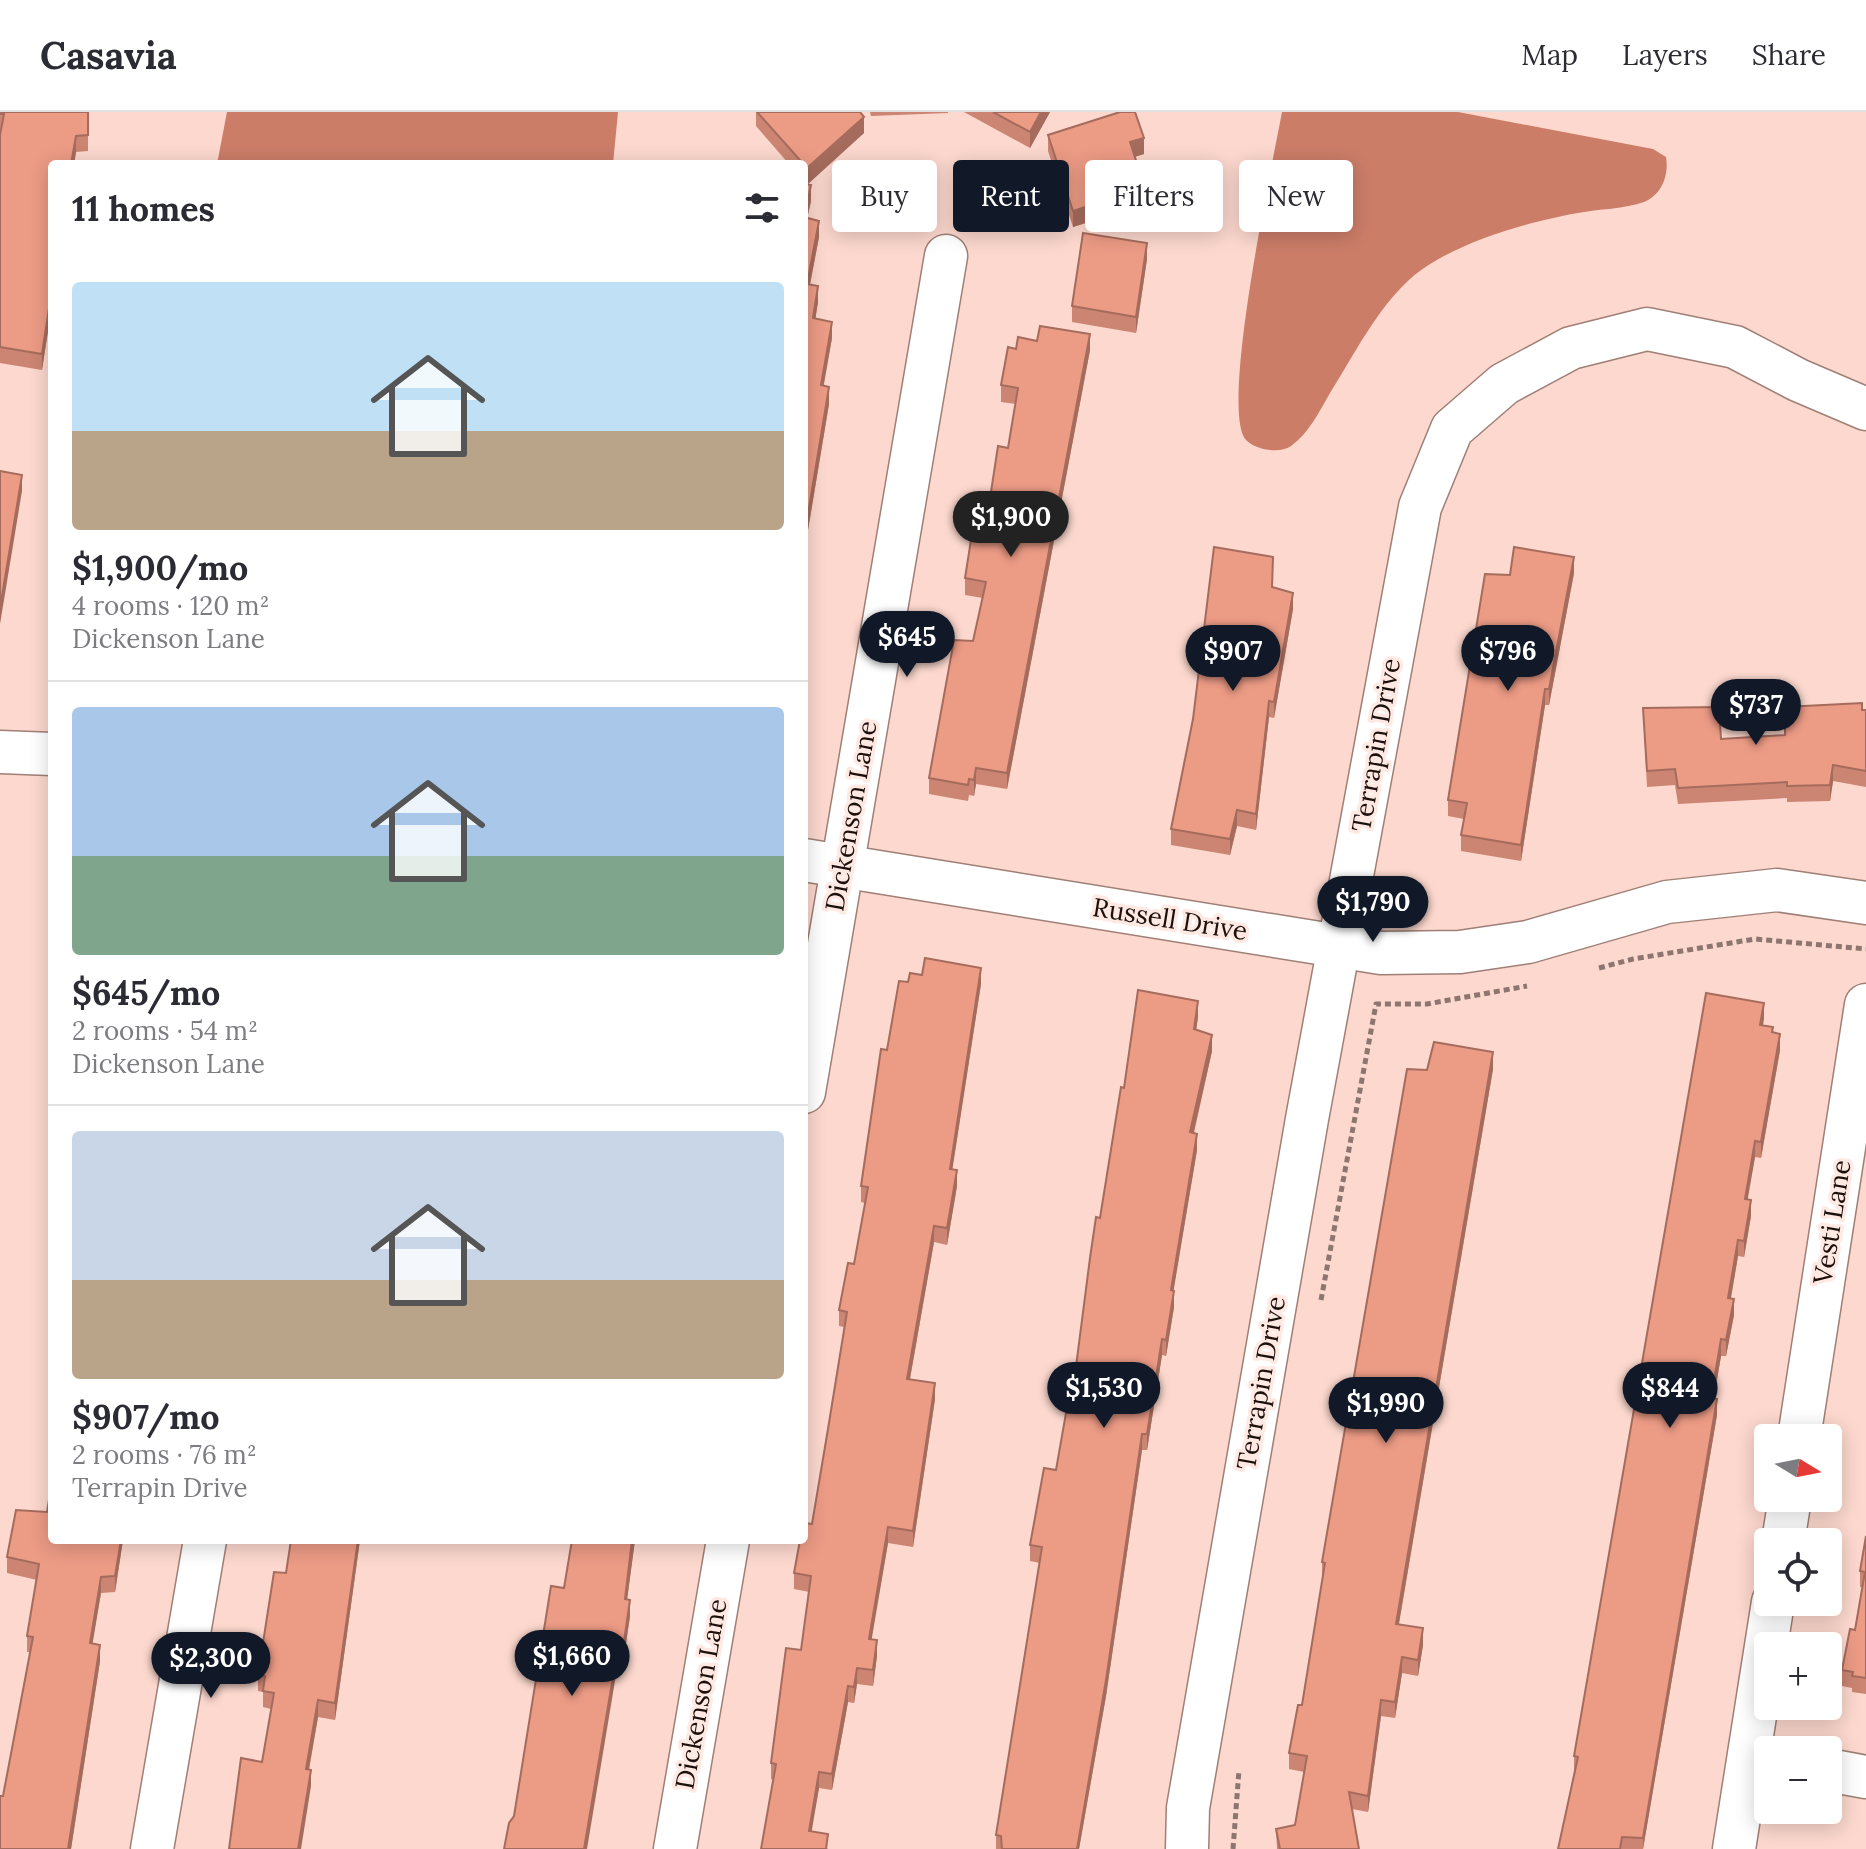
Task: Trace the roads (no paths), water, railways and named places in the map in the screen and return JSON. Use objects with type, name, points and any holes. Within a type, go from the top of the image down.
[{"type":"street","name":"Dickenson Lane","points":[[808,1044],[823,863],[946,256]]},
{"type":"street","name":"Terrapin Drive","points":[[1187,1849],[1188,1808],[1339,947],[1420,507],[1452,429],[1504,384],[1571,348],[1647,329],[1735,347],[1798,380],[1866,409]]},
{"type":"street","points":[[0,752],[48,754]]},
{"type":"street","name":"Russell Drive","points":[[823,863],[1381,953],[1460,952],[1528,942],[1667,902],[1777,890],[1866,903]]},
{"type":"street","name":"Vesti Lane","points":[[1801,1424],[1866,1005]]},
{"type":"street","points":[[152,1849],[204,1544]]},
{"type":"street","name":"Dickenson Lane","points":[[675,1849],[727,1544]]},
{"type":"street","points":[[1761,1736],[1772,1616]]},
{"type":"street","points":[[1842,1773],[1866,1777]]},
{"type":"street","points":[[1734,1849],[1754,1777]]}]
